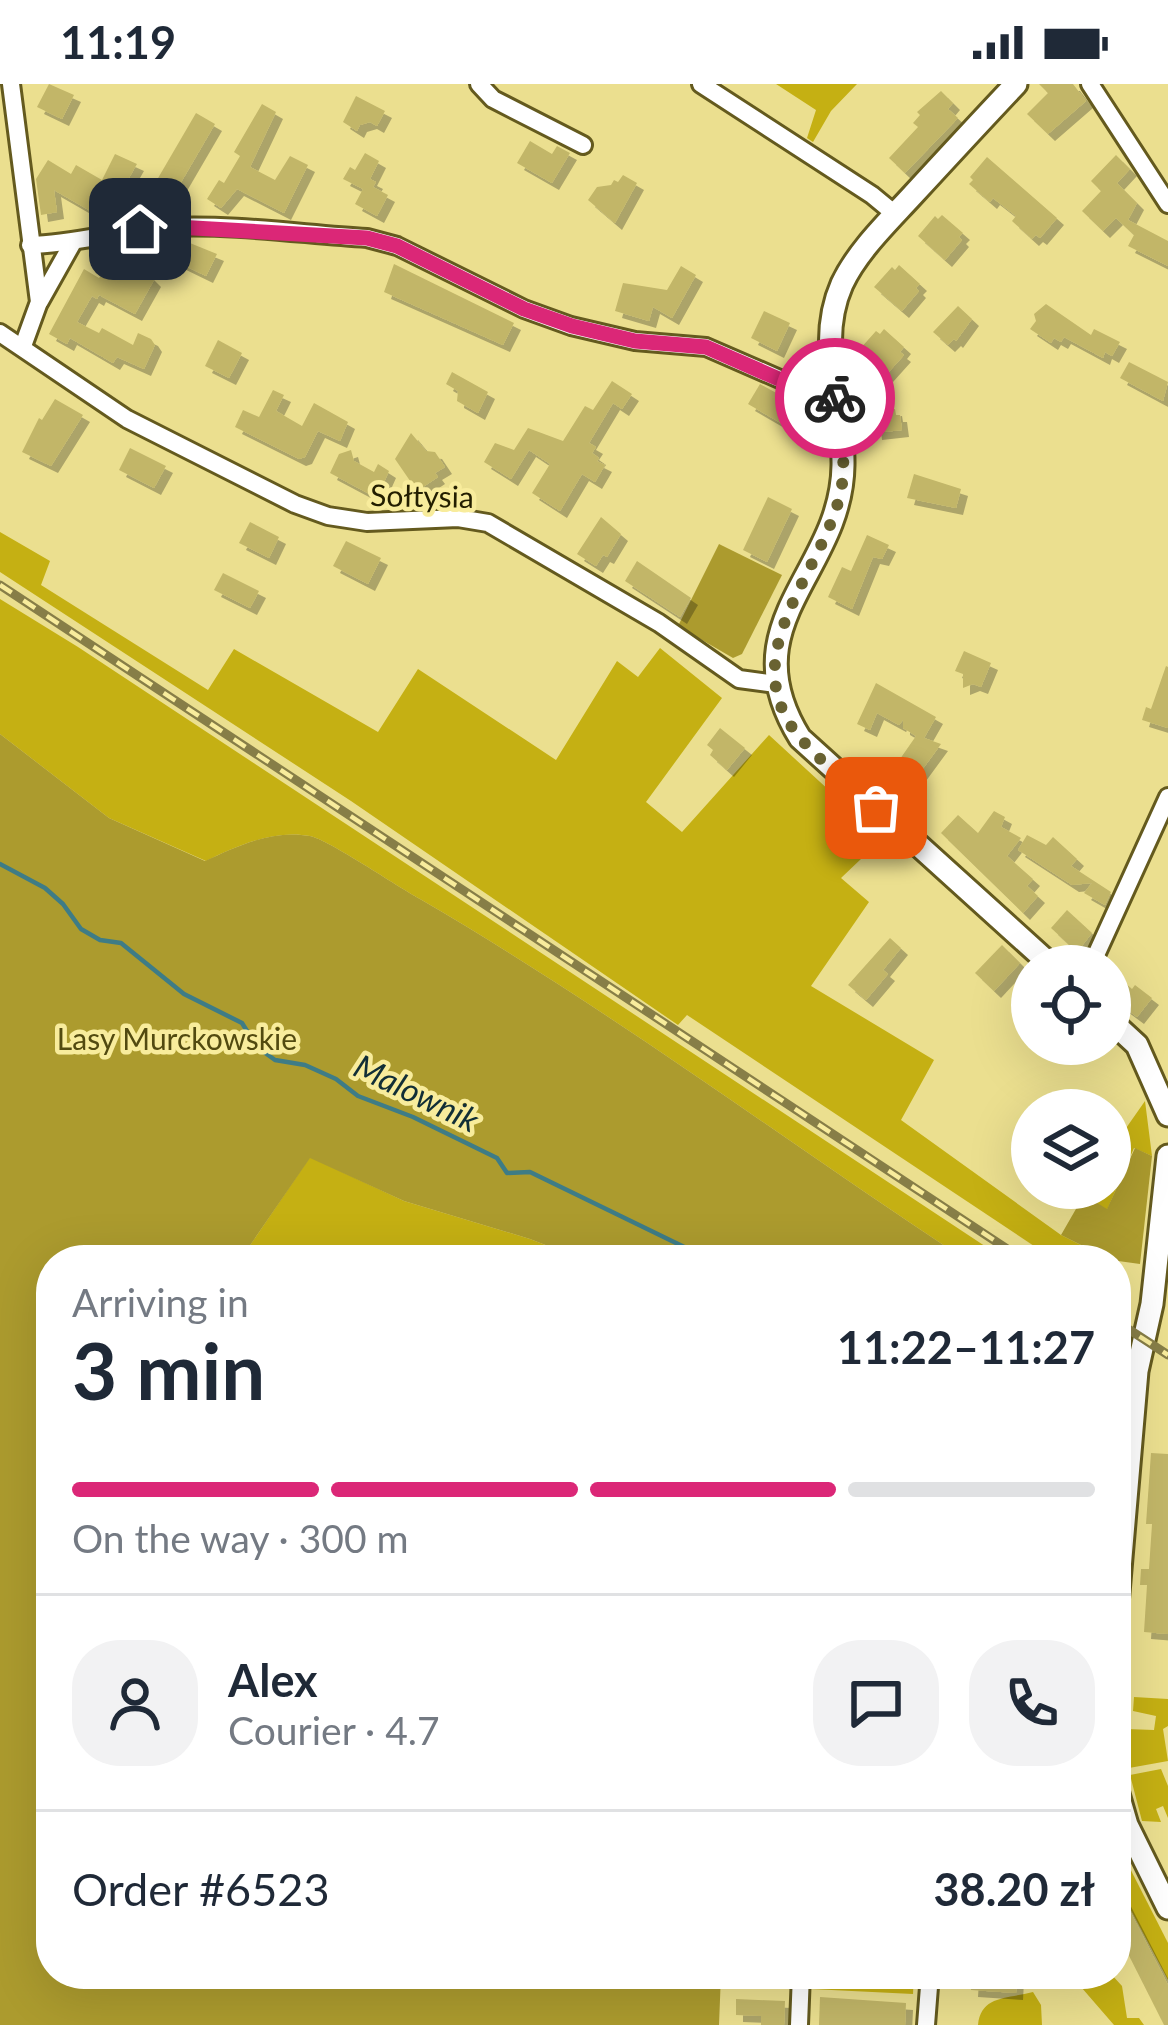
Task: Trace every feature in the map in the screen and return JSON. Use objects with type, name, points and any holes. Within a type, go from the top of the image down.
[{"type":"street","points":[[10,84],[39,302]]},
{"type":"street","points":[[479,84],[493,99],[583,146]]},
{"type":"street","points":[[701,84],[872,194],[895,214]]},
{"type":"street","points":[[1016,84],[895,214],[850,269],[836,299],[829,355],[843,445],[842,482],[834,514],[780,630],[776,684],[800,738],[1029,945]]},
{"type":"street","points":[[1090,84],[1168,204]]},
{"type":"street","points":[[30,245],[72,244],[140,229],[176,227],[367,238],[397,246],[524,309],[572,326],[635,341],[706,347],[797,387],[834,390]]},
{"type":"street","points":[[23,346],[39,302],[72,244]]},
{"type":"street","name":"Sołtysia","points":[[0,333],[143,429],[295,504],[367,523],[458,518],[488,524],[659,623],[739,679],[776,684]]},
{"type":"street","points":[[1100,945],[1168,797]]},
{"type":"street","points":[[1131,1040],[1168,1115]]},
{"type":"street","points":[[1131,1441],[1137,1371],[1160,1303],[1168,1156]]},
{"type":"street","points":[[1131,1835],[1168,1907]]},
{"type":"street","points":[[800,2025],[801,1989]]},
{"type":"street","points":[[926,2025],[929,1989]]},
{"type":"shaded area","points":[[776,84],[857,84],[831,111],[813,142],[807,138],[816,110]]},
{"type":"shaded area","points":[[0,532],[50,561],[41,585],[208,690],[234,649],[378,732],[418,669],[556,760],[617,661],[638,677],[660,648],[722,698],[646,802],[682,832],[769,735],[882,839],[841,878],[869,902],[811,986],[934,1060],[901,1120],[1011,1199],[1011,1209],[1025,1209],[1081,1245],[1032,1245],[687,1015],[678,1025],[351,801],[0,572]]},
{"type":"shaded area","points":[[0,599],[983,1245],[944,1245],[559,985],[319,839],[297,834],[270,837],[206,861],[109,818],[0,734]]},
{"type":"shaded area","points":[[1145,1101],[1152,1156],[1134,1148],[1131,1155],[1131,1121]]},
{"type":"shaded area","points":[[310,1157],[404,1201],[545,1245],[250,1245]]},
{"type":"shaded area","points":[[1134,1697],[1168,1699],[1168,1726],[1163,1729],[1168,1761],[1131,1768],[1131,1729],[1154,1730],[1156,1716],[1133,1711]]},
{"type":"shaded area","points":[[1161,1769],[1168,1786],[1168,1818],[1163,1806],[1156,1809],[1161,1822],[1142,1821],[1131,1775]]},
{"type":"shaded area","points":[[1131,1870],[1168,1943],[1168,1980],[1131,1910]]},
{"type":"shaded area","points":[[811,1989],[913,1989],[913,1994]]},
{"type":"shaded area","points":[[1083,1989],[1122,1989],[1127,2018],[1139,2018],[1144,2025],[1114,2025]]},
{"type":"shaded area","points":[[1033,1992],[1041,2005],[1042,2025],[978,2025],[990,2003]]},
{"type":"green space","points":[[719,544],[782,575],[742,654],[733,658],[678,626]]},
{"type":"green space","name":"Lasy Murckowskie","points":[[0,734],[109,818],[205,861],[282,835],[310,836],[332,846],[559,985],[944,1245],[545,1245],[404,1201],[310,1158],[250,1245],[36,1245],[36,1989],[720,1989],[719,2025],[0,2025]]},
{"type":"green space","points":[[1135,1148],[1152,1156],[1140,1264],[1131,1263],[1131,1245],[1081,1245],[1061,1235],[1076,1209],[1131,1209],[1131,1157]]},
{"type":"building","points":[[49,84],[74,95],[62,119],[37,107]]},
{"type":"building","points":[[1039,84],[1073,84],[1086,101],[1048,134],[1027,114],[1048,93]]},
{"type":"building","points":[[941,91],[953,103],[948,109],[958,118],[905,173],[889,158],[918,127],[913,123],[920,115],[917,112]]},
{"type":"building","points":[[356,96],[385,111],[377,126],[370,122],[357,131],[343,122]]},
{"type":"building","points":[[262,104],[276,112],[250,167],[275,180],[290,156],[308,165],[284,213],[237,189],[221,208],[207,199],[219,180],[224,183],[240,156],[234,152]]},
{"type":"building","points":[[196,113],[215,124],[166,208],[147,197]]},
{"type":"building","points":[[530,141],[552,154],[557,146],[570,153],[552,183],[517,163]]},
{"type":"building","points":[[365,153],[379,161],[370,179],[376,182],[373,187],[388,195],[377,216],[355,204],[363,189],[343,179]]},
{"type":"building","points":[[115,154],[137,164],[122,190],[116,187],[104,206],[100,204],[94,213],[54,190],[57,212],[41,215],[36,179],[48,160],[71,174],[76,165],[102,180]]},
{"type":"building","points":[[1116,155],[1130,169],[1117,183],[1137,203],[1128,220],[1168,241],[1168,266],[1128,246],[1134,235],[1116,218],[1103,231],[1082,211],[1101,191],[1091,181]]},
{"type":"building","points":[[987,157],[1057,218],[1040,238],[1032,239],[1012,221],[1016,216],[969,184]]},
{"type":"building","points":[[623,175],[637,183],[615,223],[588,200],[597,187],[618,182]]},
{"type":"building","points":[[942,215],[963,233],[945,260],[918,236],[935,216]]},
{"type":"building","points":[[180,239],[217,254],[206,276],[171,259]]},
{"type":"building","points":[[124,250],[154,280],[135,314],[99,295],[97,299],[92,296],[77,322],[99,333],[102,328],[133,345],[138,333],[151,339],[155,345],[144,369],[117,357],[113,363],[70,338],[67,344],[49,334],[84,269],[99,278]]},
{"type":"building","points":[[394,264],[514,323],[503,345],[384,292]]},
{"type":"building","points":[[899,265],[920,284],[902,311],[874,287]]},
{"type":"building","points":[[681,266],[696,275],[672,318],[653,307],[649,321],[615,311],[623,283],[667,290]]},
{"type":"building","points":[[1046,304],[1091,335],[1094,329],[1120,342],[1112,356],[1105,352],[1103,358],[1064,337],[1051,343],[1030,329],[1036,321],[1034,314]]},
{"type":"building","points":[[958,306],[972,319],[948,345],[933,332]]},
{"type":"building","points":[[764,311],[790,323],[777,351],[751,338]]},
{"type":"building","points":[[884,329],[904,347],[900,352],[904,355],[886,375],[859,350],[876,331],[880,334]]},
{"type":"building","points":[[218,340],[242,353],[229,378],[205,366]]},
{"type":"building","points":[[1129,362],[1168,382],[1163,401],[1120,378]]},
{"type":"building","points":[[452,372],[488,392],[478,413],[457,401],[458,391],[446,384]]},
{"type":"building","points":[[612,381],[632,394],[622,409],[613,403],[589,443],[596,447],[592,453],[597,461],[605,465],[595,482],[582,474],[560,511],[532,493],[550,464],[529,450],[511,479],[484,462],[495,443],[514,450],[528,428],[563,441],[585,406],[593,410]]},
{"type":"building","points":[[760,384],[798,405],[786,426],[748,404]]},
{"type":"building","points":[[273,390],[284,395],[276,411],[302,426],[314,403],[348,422],[340,441],[318,431],[305,457],[299,459],[235,427],[243,410],[259,417]]},
{"type":"building","points":[[885,391],[887,410],[895,409],[900,415],[902,430],[875,433],[873,417],[854,415],[851,394]]},
{"type":"building","points":[[55,399],[83,415],[51,466],[22,452]]},
{"type":"building","points":[[411,433],[445,467],[417,491],[395,459]]},
{"type":"building","points":[[130,448],[166,466],[154,488],[119,470]]},
{"type":"building","points":[[351,450],[354,461],[374,472],[378,464],[389,471],[377,498],[330,473],[339,454]]},
{"type":"building","points":[[914,474],[961,489],[956,508],[907,498]]},
{"type":"building","points":[[768,497],[792,509],[767,562],[743,550]]},
{"type":"building","points":[[601,517],[621,534],[596,566],[577,554]]},
{"type":"building","points":[[250,522],[279,537],[269,558],[239,543]]},
{"type":"building","points":[[867,535],[889,545],[882,559],[873,557],[852,609],[828,597],[842,567],[851,571]]},
{"type":"building","points":[[346,541],[381,558],[368,584],[333,566]]},
{"type":"building","points":[[637,561],[691,598],[680,617],[625,581]]},
{"type":"building","points":[[223,573],[259,591],[250,608],[214,590]]},
{"type":"building","points":[[964,651],[991,663],[981,687],[963,688],[963,674],[955,671]]},
{"type":"building","points":[[1166,666],[1168,728],[1142,720],[1146,707],[1151,709]]},
{"type":"building","points":[[876,683],[936,717],[924,738],[941,744],[919,774],[900,759],[916,736],[903,728],[903,720],[899,725],[877,713],[870,730],[857,724]]},
{"type":"building","points":[[720,728],[745,748],[727,770],[710,755],[713,750],[707,745]]},
{"type":"building","points":[[994,811],[1005,817],[1001,827],[1021,838],[1007,856],[1033,879],[1027,886],[1038,896],[1023,913],[941,833],[958,815],[978,833]]},
{"type":"building","points":[[1027,835],[1046,845],[1053,837],[1077,859],[1071,866],[1111,892],[1105,905],[1084,893],[1092,883],[1072,885],[1018,850]]},
{"type":"building","points":[[1067,910],[1092,933],[1083,945],[1069,945],[1051,928]]},
{"type":"building","points":[[890,938],[901,948],[883,970],[888,974],[866,1000],[848,985]]},
{"type":"building","points":[[1002,945],[1011,954],[1011,973],[994,991],[975,973]]},
{"type":"building","points":[[1135,985],[1152,998],[1137,1017],[1131,1013]]},
{"type":"building","points":[[1151,1453],[1168,1454],[1168,1634],[1144,1632],[1147,1585],[1140,1585],[1141,1569],[1149,1569],[1152,1524],[1146,1524]]},
{"type":"building","points":[[1131,1913],[1168,1985],[1168,2025],[1131,1960]]},
{"type":"building","points":[[971,1989],[1016,1989],[1016,1993]]},
{"type":"building","points":[[820,1997],[906,2003],[905,2025],[819,2025]]},
{"type":"building","points":[[736,1999],[785,2001],[784,2025],[761,2025],[761,2016],[736,2015]]},
{"type":"waterway","name":"Malownik","points":[[0,864],[45,888],[81,929],[100,940],[121,943],[184,994],[242,1023],[257,1047],[275,1060],[305,1065],[336,1079],[358,1096],[497,1158],[507,1173],[530,1172],[680,1245]]},
{"type":"railway","points":[[0,585],[1001,1245]]},
{"type":"railway","points":[[1131,1331],[1168,1355]]},
{"type":"way so far","points":[[835,398],[843,445],[839,499],[780,630],[774,674],[781,703],[800,738],[876,808]]},
{"type":"route","points":[[140,229],[367,238],[397,246],[524,309],[572,326],[635,341],[706,347],[797,387],[834,390],[835,398]]}]
